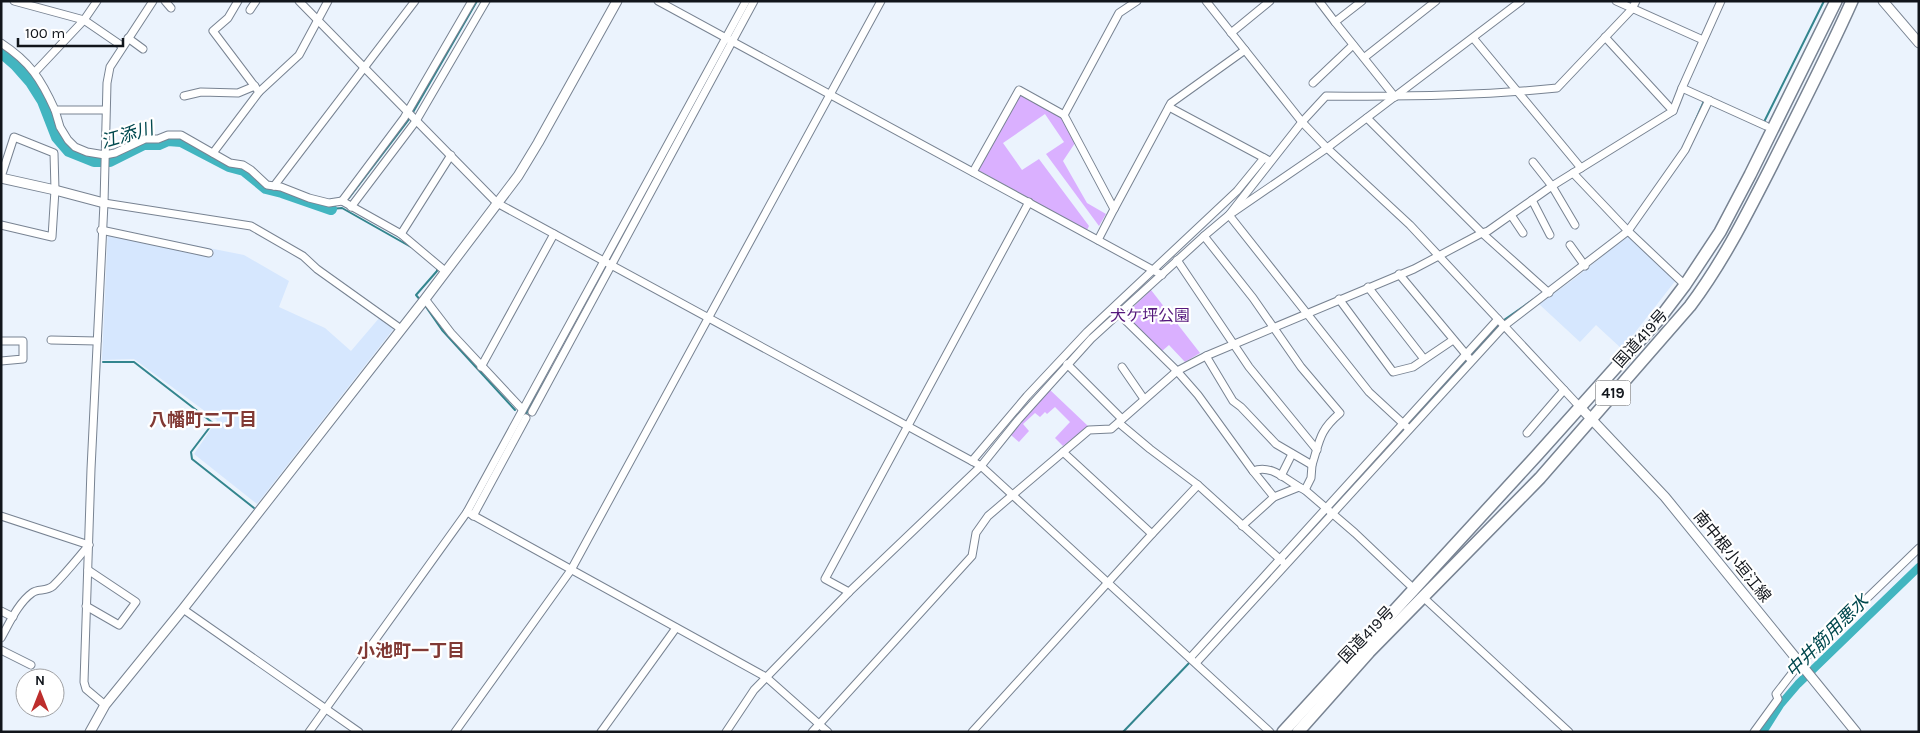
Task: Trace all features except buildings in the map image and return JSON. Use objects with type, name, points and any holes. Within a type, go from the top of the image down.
[{"type":"highway","name":"国道419号","points":[[1283,732],[1660,318],[1720,232],[1836,1]]},
{"type":"highway","name":"国道419号","points":[[1298,732],[1369,652],[1540,478],[1690,306],[1711,278],[1729,247],[1783,145],[1852,1]]},
{"type":"street","points":[[14,1],[84,20],[122,46]]},
{"type":"street","points":[[35,72],[84,20],[97,1]]},
{"type":"street","points":[[105,705],[86,689],[84,682],[104,203],[105,110],[110,67],[153,1]]},
{"type":"street","points":[[165,1],[171,8]]},
{"type":"street","points":[[238,1],[228,18],[213,31],[257,89]]},
{"type":"street","points":[[250,10],[256,1]]},
{"type":"street","points":[[299,1],[497,203],[981,466],[1270,732]]},
{"type":"street","points":[[213,153],[257,89],[299,55],[328,1]]},
{"type":"street","points":[[274,186],[415,1]]},
{"type":"street","points":[[342,201],[404,118],[472,1]]},
{"type":"street","points":[[351,207],[415,120],[486,1]]},
{"type":"street","points":[[90,732],[105,705],[183,609],[497,203],[538,143],[617,1]]},
{"type":"street","points":[[658,1],[1162,275]]},
{"type":"street","points":[[729,40],[746,1]]},
{"type":"street","points":[[470,514],[523,408],[607,263],[729,40],[754,1]]},
{"type":"street","points":[[455,732],[571,570],[881,1]]},
{"type":"street","points":[[1064,115],[1120,13],[1137,1]]},
{"type":"street","points":[[1206,1],[1302,122],[1327,148],[1410,225],[1579,406]]},
{"type":"street","points":[[1231,32],[1270,1]]},
{"type":"street","points":[[1319,1],[1396,97]]},
{"type":"street","points":[[1335,22],[1362,1]]},
{"type":"street","points":[[1366,58],[1436,1]]},
{"type":"street","points":[[726,732],[754,690],[766,677],[849,592],[981,466],[1018,420],[1091,339],[1229,215],[1327,148],[1474,39],[1521,1]]},
{"type":"street","points":[[1616,1],[1631,4],[1703,40]]},
{"type":"street","points":[[812,732],[972,556],[976,533],[988,516],[1089,430],[1111,429],[1144,398],[1177,371],[1206,356],[1439,257],[1488,231],[1552,186],[1673,111],[1721,1]]},
{"type":"street","points":[[1882,1],[1919,43]]},
{"type":"street","points":[[972,461],[1061,359],[1152,270],[1237,191],[1326,96],[1396,97],[1518,92],[1557,88],[1605,37],[1631,4]]},
{"type":"street","points":[[1605,37],[1673,111]]},
{"type":"street","points":[[128,38],[143,49]]},
{"type":"street","points":[[1474,39],[1581,168]]},
{"type":"street","points":[[1,43],[14,51],[35,72],[55,110],[60,127],[74,147],[87,152],[105,155],[115,153],[145,139],[181,135],[230,163],[243,165],[267,184],[329,203],[342,201],[401,234],[445,271]]},
{"type":"street","points":[[1314,82],[1353,45]]},
{"type":"street","points":[[1098,240],[1171,103],[1245,50]]},
{"type":"street","points":[[1682,88],[1766,126]]},
{"type":"street","points":[[184,96],[201,92],[238,93],[257,89]]},
{"type":"street","points":[[973,172],[1019,90],[1064,115],[1114,209]]},
{"type":"street","points":[[1193,660],[1469,358],[1504,326],[1583,263],[1628,231],[1685,150],[1709,100]]},
{"type":"street","points":[[1169,107],[1267,160]]},
{"type":"street","points":[[55,110],[105,110]]},
{"type":"street","points":[[1367,118],[1482,233],[1549,292]]},
{"type":"street","points":[[1,225],[52,237],[54,190],[54,153],[14,137],[1,178],[54,190],[104,203],[251,226],[303,256],[317,269],[401,329]]},
{"type":"street","points":[[401,234],[451,155]]},
{"type":"street","points":[[1229,215],[1267,160]]},
{"type":"street","points":[[1533,162],[1552,186],[1575,225]]},
{"type":"street","points":[[1573,173],[1628,231],[1684,285]]},
{"type":"street","points":[[1532,200],[1550,235]]},
{"type":"street","points":[[849,592],[825,579],[1029,202]]},
{"type":"street","points":[[1229,215],[1369,392],[1406,426]]},
{"type":"street","points":[[1511,215],[1523,233]]},
{"type":"street","points":[[102,230],[209,253]]},
{"type":"street","points":[[482,367],[554,234]]},
{"type":"street","points":[[1204,236],[1274,327],[1300,367],[1340,413],[1326,425],[1312,465],[1311,478],[1302,488],[1274,497],[1242,526]]},
{"type":"street","points":[[1570,245],[1583,263]]},
{"type":"street","points":[[1177,260],[1264,387],[1317,450]]},
{"type":"street","points":[[309,732],[470,514],[530,414],[607,263]]},
{"type":"street","points":[[1399,274],[1469,358]]},
{"type":"street","points":[[1368,287],[1424,359]]},
{"type":"street","points":[[1339,299],[1392,372],[1413,366],[1453,340]]},
{"type":"street","points":[[423,301],[482,367],[530,414]]},
{"type":"street","points":[[1119,314],[1177,371],[1274,497]]},
{"type":"street","points":[[1469,358],[1498,319]]},
{"type":"street","points":[[50,340],[97,341]]},
{"type":"street","points":[[1,341],[23,341],[23,359],[1,361]]},
{"type":"street","points":[[1206,356],[1233,401],[1276,444],[1312,465]]},
{"type":"street","points":[[1068,364],[1150,449],[1198,485],[1282,562]]},
{"type":"street","points":[[1122,367],[1144,398]]},
{"type":"street","points":[[1527,433],[1564,390]]},
{"type":"street","name":"南中根小垣江線","points":[[1579,406],[1665,497],[1856,732]]},
{"type":"street","points":[[1064,452],[1152,534]]},
{"type":"street","points":[[1280,476],[1292,454]]},
{"type":"street","points":[[1253,471],[1261,468],[1269,469],[1302,488],[1414,589]]},
{"type":"street","points":[[972,732],[1198,485]]},
{"type":"street","points":[[470,514],[766,677],[828,732]]},
{"type":"street","points":[[1,516],[89,545]]},
{"type":"street","points":[[1,638],[13,617],[28,597],[36,591],[52,587],[89,545]]},
{"type":"street","points":[[1754,732],[1778,699],[1776,694],[1801,665],[1919,548]]},
{"type":"street","points":[[86,606],[119,625],[136,602],[88,570]]},
{"type":"street","points":[[1424,598],[1569,732]]},
{"type":"street","points":[[183,609],[359,732]]},
{"type":"street","points":[[1,611],[13,617]]},
{"type":"street","points":[[601,732],[676,628]]},
{"type":"street","points":[[1,650],[31,665]]},
{"type":"shaded area","points":[[108,228],[244,255],[289,281],[279,307],[325,328],[351,351],[380,317],[395,327],[257,504],[194,454],[217,420],[134,359],[102,360]]},
{"type":"shaded area","points":[[1629,235],[1676,280],[1622,349],[1596,325],[1580,342],[1539,304]]},
{"type":"green space","points":[[1020,94],[1062,117],[1075,143],[1063,161],[1087,203],[1106,214],[1099,226],[1046,154],[1064,142],[1045,114],[1003,143],[1022,170],[1039,159],[1089,226],[1087,230],[978,170]]},
{"type":"green space","name":"犬ケ坪公園","points":[[1151,290],[1200,353],[1185,362],[1169,345],[1162,351],[1125,315]]},
{"type":"green space","points":[[1049,389],[1088,426],[1063,446],[1055,438],[1070,422],[1055,407],[1040,417],[1035,413],[1023,424],[1029,431],[1019,442],[1011,435]]},
{"type":"waterway","points":[[412,114],[477,1]]},
{"type":"waterway","points":[[1764,122],[1824,1]]},
{"type":"waterway","name":"江添川","points":[[1,52],[31,82],[43,101],[57,137],[69,151],[94,161],[110,161],[144,144],[159,144],[168,140],[181,141],[229,166],[244,170],[266,188],[331,209]]},
{"type":"waterway","points":[[1693,126],[1704,101]]},
{"type":"waterway","points":[[349,198],[410,118]]},
{"type":"waterway","points":[[610,261],[656,175]]},
{"type":"waterway","points":[[331,209],[342,208],[411,247]]},
{"type":"waterway","points":[[603,274],[608,265]]},
{"type":"waterway","points":[[421,301],[416,295],[437,271],[437,267]]},
{"type":"waterway","points":[[1504,320],[1534,299]]},
{"type":"waterway","points":[[424,304],[442,330],[515,410]]},
{"type":"waterway","points":[[1471,356],[1498,326]]},
{"type":"waterway","points":[[1399,433],[1468,359]]},
{"type":"waterway","points":[[103,362],[134,362],[213,423],[191,452],[192,459],[254,508]]},
{"type":"waterway","points":[[525,416],[552,368]]},
{"type":"waterway","name":"中井筋用悪水","points":[[1763,732],[1780,705],[1798,684],[1919,567]]},
{"type":"waterway","points":[[1123,732],[1191,661]]},
{"type":"district","name":"八幡町二丁目","points":[[203,420]]},
{"type":"district","name":"小池町一丁目","points":[[411,651]]}]
